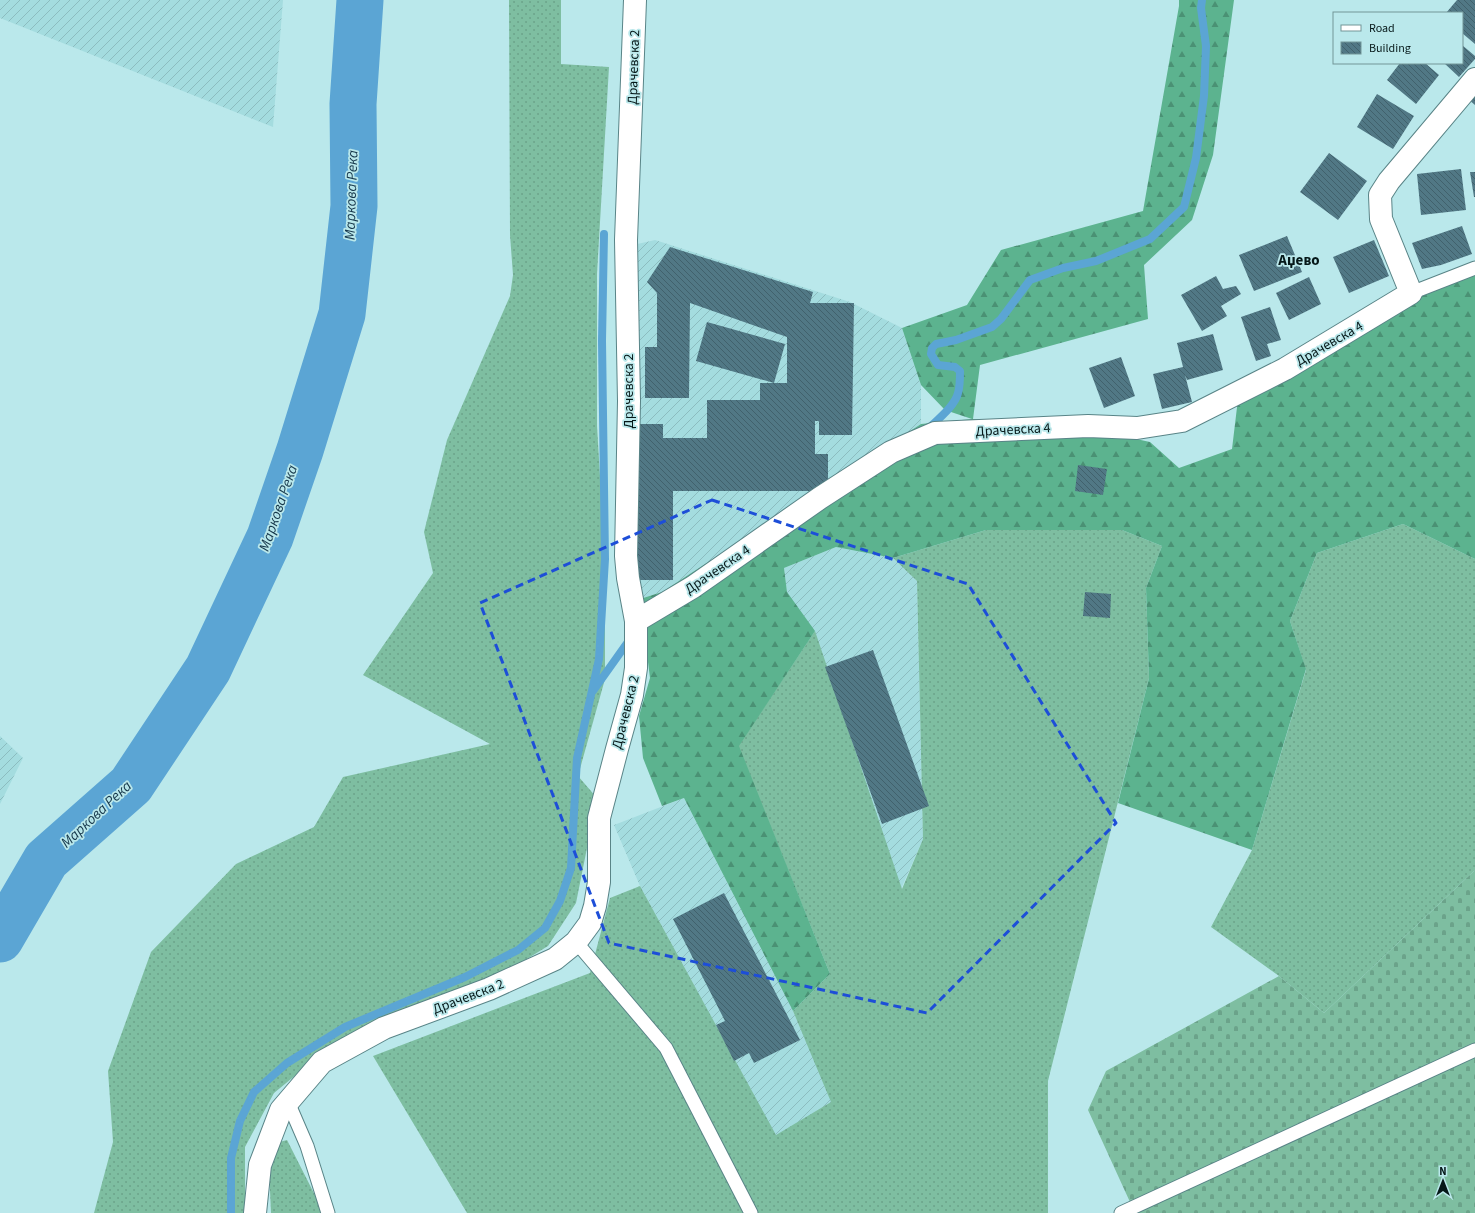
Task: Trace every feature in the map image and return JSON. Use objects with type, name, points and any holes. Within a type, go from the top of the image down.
[{"type":"street","name":"Драчевска 2","points":[[255,1213],[260,1165],[281,1110],[322,1062],[384,1028],[489,989],[555,959],[576,942],[590,923],[595,906],[599,882],[600,818],[632,695],[636,668],[636,620],[628,578],[626,556],[629,401],[626,240],[635,0]]},
{"type":"street","points":[[1411,293],[1381,219],[1380,195],[1389,181],[1475,79]]},
{"type":"street","name":"Драчевска 4","points":[[636,620],[693,587],[820,498],[891,452],[935,433],[1088,426],[1137,428],[1182,421],[1285,369],[1411,293]]},
{"type":"lane","name":"Драчевска 4","points":[[1411,293],[1475,268]]},
{"type":"lane","points":[[576,942],[666,1048],[751,1213]]},
{"type":"lane","points":[[1121,1213],[1475,1050]]},
{"type":"lane","points":[[288,1102],[307,1146],[328,1213]]},
{"type":"highlighted area","points":[[712,500],[968,584],[1116,823],[927,1013],[609,943],[480,603]]},
{"type":"shaded area","points":[[0,0],[283,0],[273,127],[0,18]]},
{"type":"shaded area","points":[[655,240],[850,302],[902,328],[921,385],[921,424],[662,592],[640,599],[633,245]]},
{"type":"shaded area","points":[[836,547],[893,558],[917,581],[923,839],[901,889],[787,592],[784,568]]},
{"type":"shaded area","points":[[0,736],[23,758],[0,804]]},
{"type":"shaded area","points":[[684,798],[793,1011],[832,1102],[776,1136],[640,886],[614,825]]},
{"type":"green space","points":[[509,0],[561,0],[561,64],[609,67],[597,274],[597,426],[605,559],[605,679],[578,776],[597,798],[576,903],[548,946],[489,982],[319,1056],[274,1093],[245,1147],[245,1213],[94,1213],[113,1142],[108,1071],[151,952],[236,864],[314,827],[343,777],[490,744],[363,675],[433,573],[424,532],[447,440],[510,296],[513,275],[510,235]]},
{"type":"green space","points":[[1179,0],[1234,0],[1213,155],[1192,220],[1144,265],[1148,319],[980,365],[973,419],[1090,429],[1150,442],[1179,468],[1232,449],[1238,399],[1277,365],[1384,296],[1475,267],[1475,559],[1403,524],[1317,553],[1290,621],[1306,669],[1252,850],[1118,803],[1149,678],[1146,588],[1162,546],[1122,530],[986,530],[893,558],[836,547],[784,568],[787,592],[815,631],[739,746],[830,974],[793,1011],[684,798],[662,806],[643,758],[639,716],[650,678],[640,599],[662,592],[921,424],[972,419],[945,410],[921,385],[902,328],[967,305],[1001,250],[1143,211]]},
{"type":"green space","points":[[1403,524],[1475,559],[1475,870],[1324,1013],[1279,976],[1211,927],[1252,850],[1306,670],[1290,621],[1317,553]]},
{"type":"green space","points":[[986,530],[1122,530],[1162,546],[1146,588],[1149,678],[1048,1081],[1048,1213],[467,1213],[373,1056],[590,973],[610,898],[640,886],[776,1135],[831,1102],[793,1011],[830,974],[738,746],[815,631],[902,889],[923,839],[917,581],[893,558]]},
{"type":"green space","points":[[1475,870],[1475,1213],[1135,1213],[1088,1110],[1106,1071],[1279,976],[1324,1013]]},
{"type":"green space","points":[[287,1140],[324,1213],[271,1213],[268,1145]]},
{"type":"building","points":[[1457,0],[1475,0],[1475,44],[1463,34],[1463,12],[1447,12]]},
{"type":"building","points":[[1463,46],[1475,56],[1475,59],[1459,77],[1445,64],[1463,64]]},
{"type":"building","points":[[1399,64],[1426,64],[1439,75],[1416,104],[1387,80]]},
{"type":"building","points":[[1475,92],[1475,105],[1468,99]]},
{"type":"building","points":[[1377,94],[1414,116],[1393,149],[1357,127]]},
{"type":"building","points":[[1329,153],[1367,181],[1338,220],[1300,192]]},
{"type":"building","points":[[1461,169],[1466,210],[1421,215],[1417,174]]},
{"type":"building","points":[[1470,172],[1475,172],[1475,197],[1474,197]]},
{"type":"building","points":[[1462,226],[1472,254],[1441,265],[1422,269],[1412,243]]},
{"type":"building","points":[[1287,236],[1302,272],[1254,291],[1239,255]]},
{"type":"building","points":[[1374,240],[1389,276],[1349,293],[1333,257]]},
{"type":"building","points":[[670,247],[813,292],[810,303],[854,303],[852,435],[819,435],[819,421],[815,421],[815,454],[828,454],[828,491],[673,491],[673,580],[636,580],[636,424],[663,424],[663,438],[707,438],[707,400],[760,400],[760,383],[787,383],[787,337],[690,303],[689,398],[645,398],[645,347],[657,347],[657,293],[647,282]]},
{"type":"building","points":[[1216,276],[1223,289],[1236,286],[1241,294],[1221,306],[1227,316],[1202,331],[1181,295]]},
{"type":"building","points":[[1309,277],[1321,304],[1289,320],[1276,293]]},
{"type":"building","points":[[1270,307],[1281,340],[1267,344],[1271,356],[1256,361],[1241,317]]},
{"type":"building","points":[[707,322],[785,344],[774,383],[696,361]]},
{"type":"building","points":[[1213,334],[1223,370],[1187,380],[1185,375],[1192,402],[1162,409],[1153,374],[1183,367],[1177,343]]},
{"type":"building","points":[[1121,357],[1135,396],[1104,408],[1089,368]]},
{"type":"building","points":[[1078,465],[1107,469],[1103,495],[1075,491]]},
{"type":"building","points":[[1085,592],[1111,594],[1110,618],[1083,616]]},
{"type":"building","points":[[873,650],[929,806],[882,824],[825,667]]},
{"type":"building","points":[[724,893],[800,1040],[754,1063],[749,1053],[734,1061],[716,1025],[725,1021],[673,919]]},
{"type":"waterway","name":"Маркова Река","points":[[0,939],[46,860],[131,785],[208,669],[270,537],[300,450],[342,314],[354,206],[353,104],[360,0]]},
{"type":"waterway","points":[[928,429],[953,403],[960,385],[960,371],[955,367],[938,365],[931,354],[932,348],[936,344],[956,340],[992,327],[1001,319],[1030,280],[1063,268],[1096,261],[1150,239],[1184,207],[1196,158],[1204,96],[1206,46],[1201,8],[1202,0]]},
{"type":"waterway","points":[[231,1213],[231,1158],[240,1121],[254,1092],[287,1063],[345,1027],[465,977],[518,950],[545,928],[560,901],[571,868],[577,758],[599,659],[605,559],[602,341],[604,234]]},
{"type":"waterway","points":[[593,691],[630,639]]},
{"type":"district","name":"Аџево","points":[[1299,260]]}]
